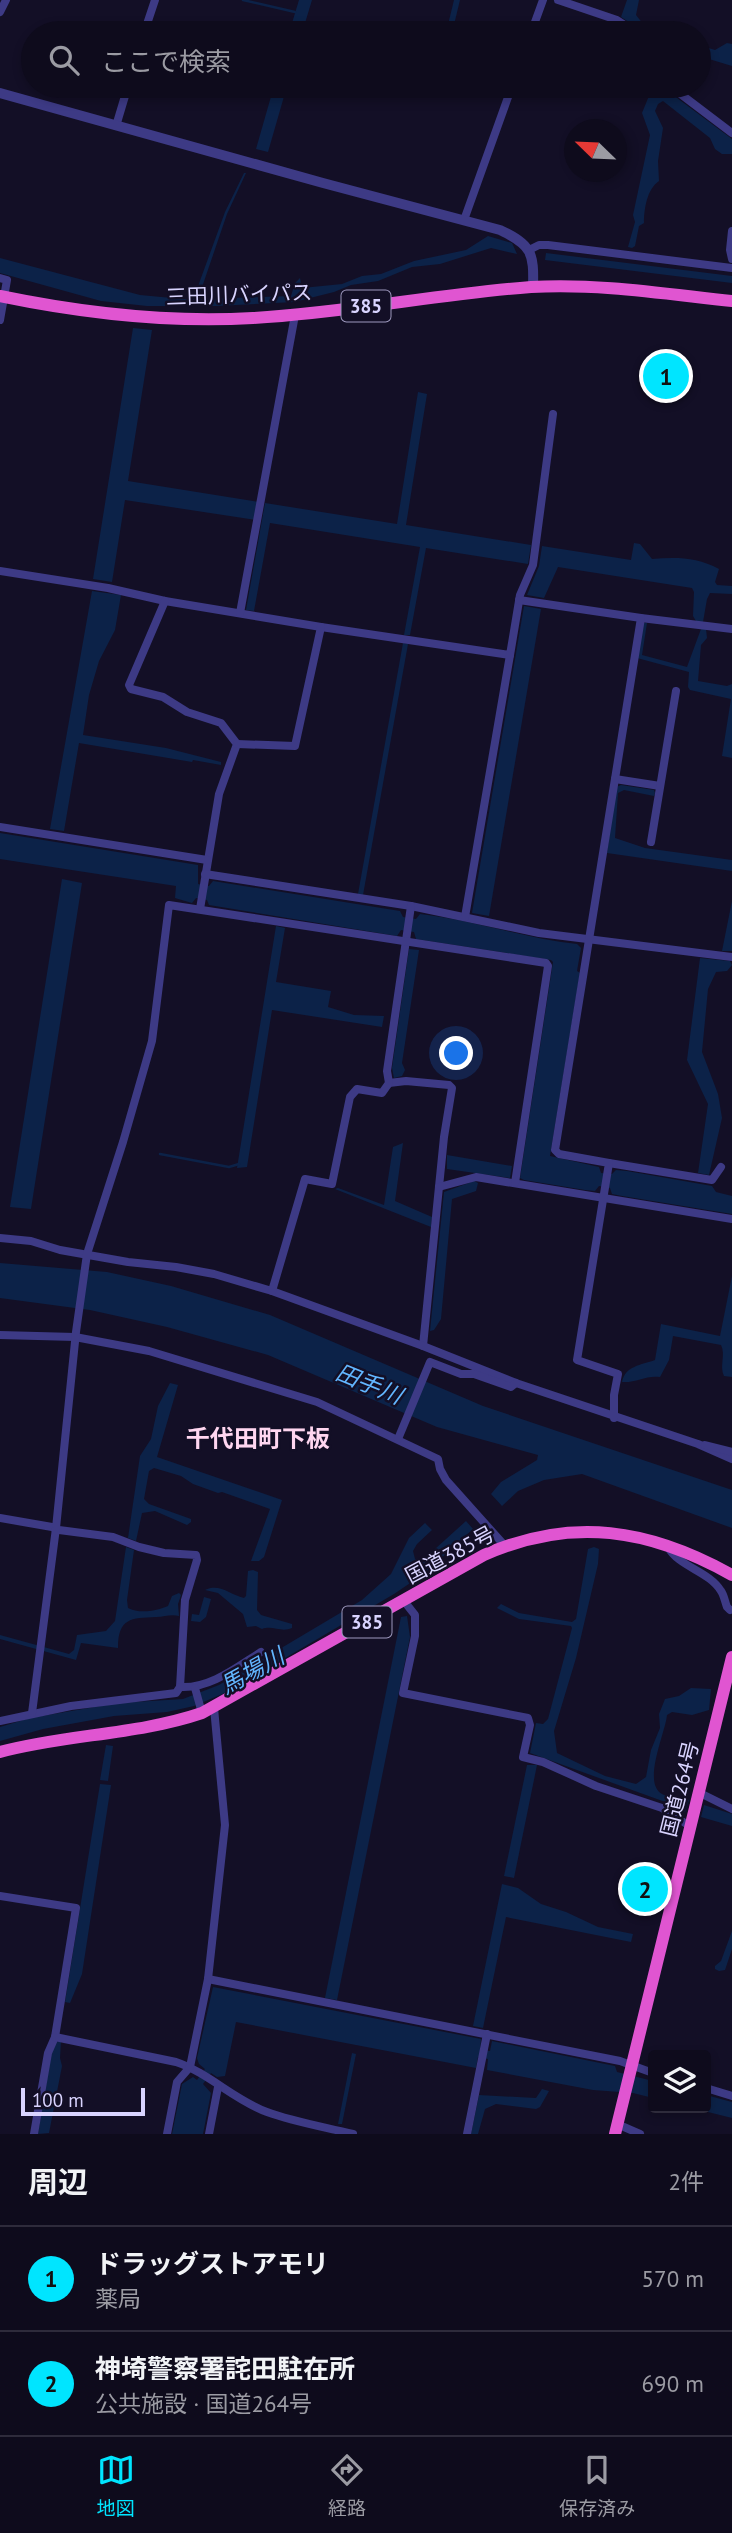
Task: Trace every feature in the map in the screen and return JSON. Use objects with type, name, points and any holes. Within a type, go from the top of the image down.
[{"type":"highway","name":"三田川バイパス","points":[[2,296],[75,310],[161,318],[295,315],[438,296],[533,287],[638,290],[732,301]]},
{"type":"highway","name":"国道385号","points":[[0,1752],[27,1745],[172,1724],[206,1709],[484,1555],[505,1546],[557,1532],[596,1531],[635,1536],[667,1544],[732,1575]]},
{"type":"highway","name":"国道264号","points":[[616,2129],[732,1657]]},
{"type":"street","points":[[0,12],[6,0]]},
{"type":"street","points":[[148,21],[155,0]]},
{"type":"street","points":[[535,21],[543,0]]},
{"type":"street","points":[[558,0],[619,21]]},
{"type":"street","points":[[0,93],[500,230],[516,237],[529,250],[533,259],[533,287]]},
{"type":"street","points":[[116,126],[124,98]]},
{"type":"street","points":[[464,220],[508,98]]},
{"type":"street","points":[[686,98],[732,133]]},
{"type":"street","points":[[732,232],[732,260]]},
{"type":"street","points":[[529,250],[539,245],[548,245],[732,268]]},
{"type":"street","points":[[0,278],[7,280],[2,296],[0,320]]},
{"type":"street","points":[[240,613],[295,315]]},
{"type":"street","points":[[465,917],[519,600],[533,565],[553,414]]},
{"type":"street","points":[[0,571],[108,587],[165,601],[321,627],[510,655]]},
{"type":"street","points":[[519,600],[732,629]]},
{"type":"street","points":[[165,601],[129,685],[131,690],[173,702],[187,712],[221,723],[237,744]]},
{"type":"street","points":[[640,618],[555,1150],[559,1154],[609,1167],[712,1180],[721,1167]]},
{"type":"street","points":[[237,744],[295,746],[321,627]]},
{"type":"street","points":[[651,842],[676,691]]},
{"type":"street","points":[[200,905],[219,794],[237,744]]},
{"type":"street","points":[[615,779],[660,786]]},
{"type":"street","points":[[0,827],[207,860]]},
{"type":"street","points":[[205,874],[411,911],[465,917],[589,941],[732,957]]},
{"type":"street","points":[[32,1713],[87,1258],[152,1041],[169,905],[200,905],[407,937],[546,963],[548,966],[515,1183]]},
{"type":"street","points":[[272,1291],[305,1179],[332,1184],[350,1097],[357,1089],[382,1093],[389,1083],[387,1071],[411,911]]},
{"type":"street","points":[[389,1083],[406,1081],[449,1085],[452,1088],[423,1346]]},
{"type":"street","points":[[609,1167],[577,1360],[616,1371],[618,1374],[614,1418]]},
{"type":"street","points":[[439,1187],[476,1177],[604,1193],[732,1219]]},
{"type":"street","points":[[0,1238],[32,1241],[87,1258],[201,1272],[272,1291],[614,1418],[698,1444],[732,1459]]},
{"type":"street","points":[[0,1335],[30,1338],[76,1334],[149,1351],[317,1402],[399,1436],[438,1459],[446,1480],[505,1546]]},
{"type":"street","points":[[399,1436],[428,1364],[436,1362],[461,1374],[474,1374],[511,1387],[516,1382]]},
{"type":"street","points":[[698,1444],[732,1452]]},
{"type":"street","points":[[0,1518],[113,1537],[164,1553],[196,1555],[185,1600],[180,1688],[176,1693],[119,1698],[0,1721]]},
{"type":"street","points":[[667,1544],[673,1557],[721,1590],[730,1609]]},
{"type":"street","points":[[404,1601],[415,1615],[415,1636],[404,1693],[528,1718],[530,1725],[523,1757],[543,1762],[596,1786],[662,1808],[691,1826]]},
{"type":"street","points":[[180,1688],[195,1690],[261,1651]]},
{"type":"street","points":[[167,2134],[177,2082],[190,2067],[208,1979],[225,1825],[206,1709],[195,1690]]},
{"type":"street","points":[[699,1793],[732,1809]]},
{"type":"street","points":[[0,1896],[76,1908],[55,2036],[48,2053],[34,2134]]},
{"type":"street","points":[[208,1979],[620,2061],[631,2069],[648,2072]]},
{"type":"street","points":[[467,2134],[487,2034]]},
{"type":"street","points":[[55,2036],[190,2067],[218,2087],[267,2112],[353,2134]]},
{"type":"street","points":[[209,2134],[218,2087]]},
{"type":"street","points":[[711,2090],[732,2096]]},
{"type":"street","points":[[616,2129],[640,2134]]},
{"type":"water","points":[[299,0],[312,0],[306,21],[293,21]]},
{"type":"water","points":[[454,0],[460,0],[455,21],[449,21]]},
{"type":"water","points":[[627,0],[639,0],[636,15],[641,21],[627,21],[621,17]]},
{"type":"water","points":[[727,43],[732,44],[732,66],[711,60],[711,49],[715,50]]},
{"type":"water","points":[[271,98],[284,98],[268,152],[256,149]]},
{"type":"water","points":[[648,98],[677,98],[732,139],[732,154],[722,154],[715,149],[710,138],[663,101],[658,104],[655,111],[663,128],[658,161],[659,181],[649,194],[644,223],[639,226],[635,246],[632,248],[628,247],[635,222],[633,215],[650,135],[642,113]]},
{"type":"water","points":[[244,173],[198,299],[291,296],[295,283],[300,278],[302,288],[342,284],[362,276],[381,274],[414,261],[466,250],[488,236],[512,243],[517,254],[491,248],[440,264],[412,267],[378,281],[351,285],[294,302],[216,306],[147,306],[101,301],[0,273],[0,258],[140,295],[193,300],[225,212]]},
{"type":"water","points":[[546,253],[732,276],[732,283],[545,260]]},
{"type":"water","points":[[133,328],[152,330],[128,481],[259,502],[256,520],[125,500],[112,582],[93,579]]},
{"type":"water","points":[[418,392],[427,394],[406,525],[531,545],[528,564],[426,548],[410,635],[404,635],[420,547],[270,523],[254,611],[246,610],[265,503],[397,524]]},
{"type":"water","points":[[634,543],[640,544],[652,559],[686,559],[719,569],[715,582],[717,585],[732,586],[732,594],[710,593],[703,622],[696,621],[693,616],[692,588],[558,567],[544,598],[527,595],[539,566],[542,546],[631,560]]},
{"type":"water","points":[[92,591],[121,595],[115,630],[99,661],[89,695],[83,735],[166,748],[221,762],[221,765],[79,743],[64,831],[50,829]]},
{"type":"water","points":[[524,606],[541,609],[489,916],[472,913]]},
{"type":"water","points":[[643,623],[647,623],[642,655],[687,667],[701,629],[706,629],[707,638],[701,645],[698,681],[727,686],[732,684],[732,758],[722,756],[731,699],[690,690],[689,672],[637,658]]},
{"type":"water","points":[[403,643],[408,644],[363,895],[358,894]]},
{"type":"water","points":[[621,785],[654,790],[655,793],[654,796],[624,790],[618,793],[615,838],[645,848],[732,860],[732,871],[607,853],[616,787]]},
{"type":"water","points":[[0,833],[198,865],[198,884],[209,886],[213,881],[400,911],[403,917],[416,919],[420,914],[440,917],[577,944],[581,948],[577,971],[580,973],[550,1156],[599,1167],[601,1173],[627,1171],[712,1186],[716,1192],[732,1196],[732,1214],[612,1194],[610,1188],[599,1186],[595,1191],[585,1190],[520,1178],[553,962],[551,960],[416,939],[414,932],[401,930],[397,936],[209,905],[207,900],[196,898],[192,903],[175,898],[176,886],[0,859]]},
{"type":"water","points":[[62,879],[82,883],[31,1209],[10,1207]]},
{"type":"water","points":[[732,901],[732,951],[722,951]]},
{"type":"water","points":[[276,926],[285,928],[276,982],[331,991],[328,1007],[354,1015],[384,1016],[382,1027],[272,1010],[247,1167],[237,1168]]},
{"type":"water","points":[[409,949],[419,950],[402,1063],[405,1070],[402,1076],[394,1078],[392,1068]]},
{"type":"water","points":[[700,958],[730,961],[732,965],[727,971],[716,972],[708,989],[702,1052],[718,1094],[722,1118],[709,1175],[698,1173],[708,1104],[687,1060]]},
{"type":"water","points":[[403,1143],[395,1201],[432,1217],[431,1227],[335,1189],[384,1205],[393,1147]]},
{"type":"water","points":[[447,1155],[512,1166],[510,1178],[447,1169]]},
{"type":"water","points":[[474,1181],[478,1183],[476,1191],[452,1199],[441,1319],[434,1330],[430,1331],[444,1192]]},
{"type":"water","name":"田手川","points":[[0,1263],[107,1272],[171,1286],[270,1315],[483,1406],[732,1490],[732,1528],[582,1474],[544,1480],[518,1491],[502,1506],[491,1494],[501,1482],[537,1460],[538,1455],[437,1427],[268,1355],[167,1327],[90,1310],[0,1298]]},
{"type":"water","points":[[732,1276],[732,1377],[724,1376],[721,1345],[673,1336],[669,1360],[660,1377],[622,1382],[630,1369],[655,1360],[661,1324],[720,1336]]},
{"type":"water","points":[[170,1383],[178,1385],[157,1457],[282,1500],[264,1557],[259,1561],[251,1561],[270,1509],[222,1492],[218,1493],[193,1484],[181,1476],[154,1468],[149,1471],[144,1499],[149,1504],[191,1519],[191,1522],[187,1525],[155,1511],[142,1513],[136,1541],[128,1538],[140,1456],[151,1439],[158,1406]]},
{"type":"water","name":"馬場川","points":[[466,1521],[473,1529],[425,1573],[227,1692],[194,1706],[167,1712],[114,1716],[43,1729],[0,1741],[0,1727],[30,1718],[118,1703],[183,1699],[219,1685],[362,1600],[391,1574],[409,1538],[425,1523],[432,1530],[417,1544],[413,1551],[415,1559],[425,1558]]},
{"type":"water","points":[[126,1547],[134,1550],[128,1608],[143,1611],[159,1609],[168,1606],[172,1596],[179,1593],[179,1616],[133,1619],[123,1625],[118,1648],[81,1643],[76,1660],[0,1639],[0,1635],[69,1654],[74,1650],[77,1635],[106,1631],[115,1621]]},
{"type":"water","points":[[588,1549],[599,1549],[598,1564],[576,1658],[554,1731],[557,1753],[605,1776],[636,1784],[646,1777],[651,1750],[660,1728],[659,1714],[665,1699],[679,1696],[691,1688],[711,1689],[709,1710],[692,1715],[672,1712],[667,1715],[656,1758],[656,1788],[665,1796],[689,1800],[685,1812],[681,1813],[668,1803],[530,1753],[536,1723],[543,1724],[548,1719],[572,1628],[519,1619],[497,1608],[501,1604],[519,1613],[572,1622],[576,1619]]},
{"type":"water","points":[[248,1571],[258,1572],[257,1610],[261,1615],[292,1624],[292,1628],[284,1630],[247,1627],[243,1614],[218,1593],[205,1590],[220,1589],[244,1598]]},
{"type":"water","points":[[204,1597],[211,1599],[206,1617],[200,1622],[191,1621],[192,1614],[199,1615]]},
{"type":"water","points":[[407,1616],[410,1637],[337,2000],[325,1998],[401,1617]]},
{"type":"water","points":[[106,1745],[113,1746],[108,1781],[100,1780]]},
{"type":"water","points":[[527,1765],[537,1765],[514,1878],[504,1876]]},
{"type":"water","points":[[100,1784],[111,1785],[82,1974],[70,2003],[65,2002]]},
{"type":"water","points":[[704,1805],[732,1814],[732,1826],[701,1817]]},
{"type":"water","points":[[502,1884],[518,1888],[541,1904],[598,1927],[633,1934],[631,1942],[506,1917],[483,2028],[473,2026]]},
{"type":"water","points":[[732,1931],[732,1949],[725,1970],[719,1971],[715,1966],[721,1961]]},
{"type":"water","points":[[213,1987],[481,2039],[480,2050],[490,2051],[492,2041],[615,2066],[617,2072],[648,2080],[648,2097],[593,2090],[487,2070],[488,2059],[478,2057],[476,2068],[236,2022],[225,2076],[217,2077],[211,2073],[203,2084],[211,2093],[203,2134],[172,2134],[182,2084],[193,2077],[197,2080],[205,2069],[197,2058]]},
{"type":"water","points":[[61,2041],[62,2066],[49,2133],[38,2134],[51,2055],[56,2042]]},
{"type":"water","points":[[352,2053],[356,2054],[342,2124],[338,2124]]},
{"type":"water","points":[[542,2089],[549,2091],[540,2107],[536,2109],[496,2104],[485,2109],[478,2134],[471,2134],[479,2095],[536,2098]]},
{"type":"water","points":[[711,2096],[732,2102],[732,2118],[711,2113]]},
{"type":"waterway","points":[[243,0],[295,12]]},
{"type":"waterway","points":[[160,1154],[229,1167],[239,1164]]},
{"type":"place","name":"ドラッグストアモリ","points":[[666,376]]},
{"type":"place","name":"神埼警察署詫田駐在所","points":[[645,1889]]},
{"type":"district","name":"千代田町下板","points":[[258,1439]]}]
